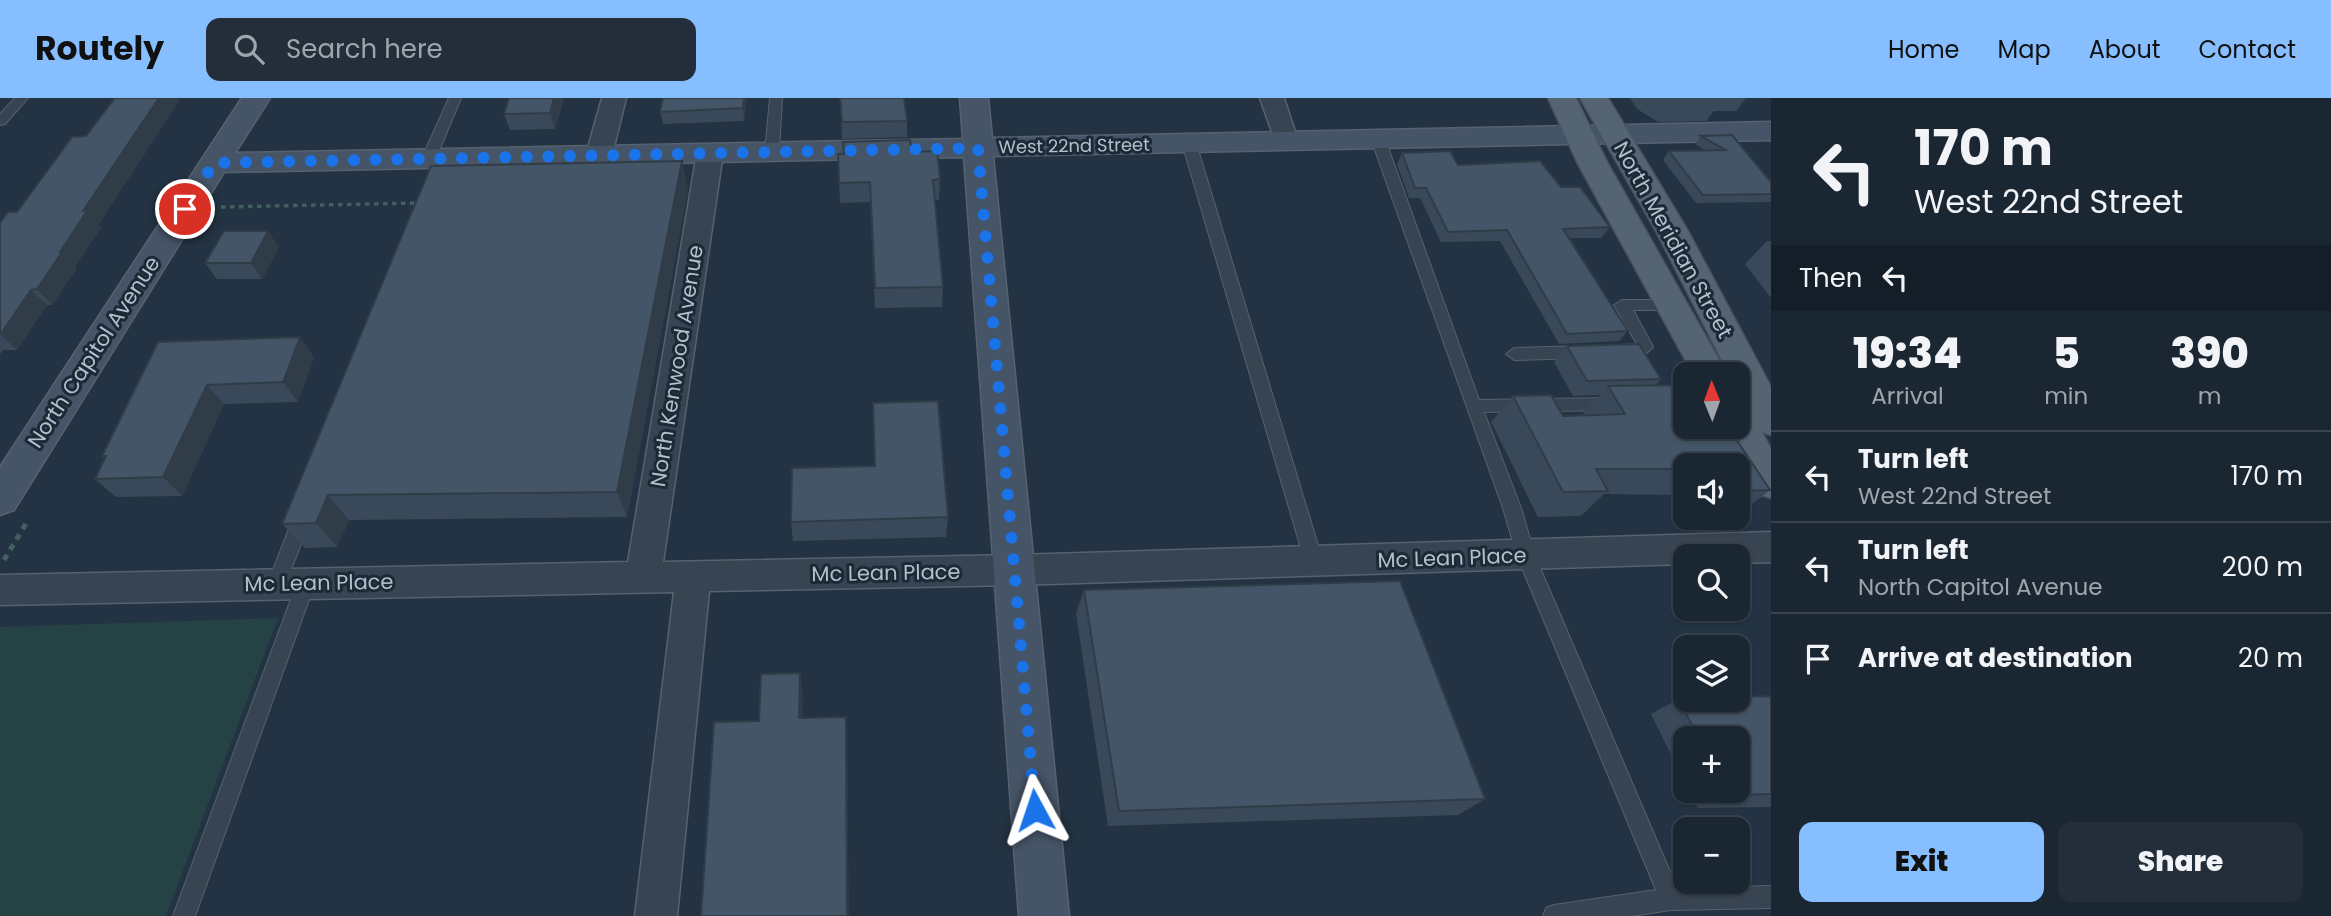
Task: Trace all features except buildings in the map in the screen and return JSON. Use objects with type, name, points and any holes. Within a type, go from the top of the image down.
[{"type":"main road","name":"North Capitol Avenue","points":[[0,499],[256,98]]},
{"type":"main road","points":[[974,98],[1044,916]]},
{"type":"main road","name":"North Meridian Street","points":[[1562,98],[1598,135],[1672,231],[1771,421]]},
{"type":"main road","name":"North Meridian Street","points":[[1594,98],[1598,135],[1592,162],[1703,362]]},
{"type":"main road","name":"West 22nd Street","points":[[214,163],[1771,131]]},
{"type":"main road","points":[[1747,439],[1771,483]]},
{"type":"street","points":[[599,155],[614,98]]},
{"type":"street","points":[[1272,98],[1286,141]]},
{"type":"street","name":"North Kenwood Avenue","points":[[643,578],[710,153]]},
{"type":"street","name":"Mc Lean Place","points":[[0,590],[1015,570],[1771,547]]},
{"type":"street","points":[[656,916],[693,577]]},
{"type":"lane","points":[[0,121],[22,98]]},
{"type":"lane","points":[[427,202],[436,158],[455,98]]},
{"type":"lane","points":[[772,152],[776,98]]},
{"type":"lane","points":[[1378,139],[1512,508],[1526,556],[1671,899]]},
{"type":"lane","points":[[1189,143],[1314,562]]},
{"type":"lane","points":[[1514,354],[1636,351],[1645,347],[1643,339],[1622,305],[1672,306]]},
{"type":"lane","points":[[1473,406],[1624,404]]},
{"type":"lane","points":[[184,916],[291,584],[306,506]]},
{"type":"lane","points":[[1553,916],[1671,899],[1771,897]]},
{"type":"path","points":[[219,208],[427,202]]},
{"type":"green space","points":[[278,618],[166,916],[0,916],[0,627]]},
{"type":"route","points":[[185,209],[214,163],[978,148],[1035,810]]}]
